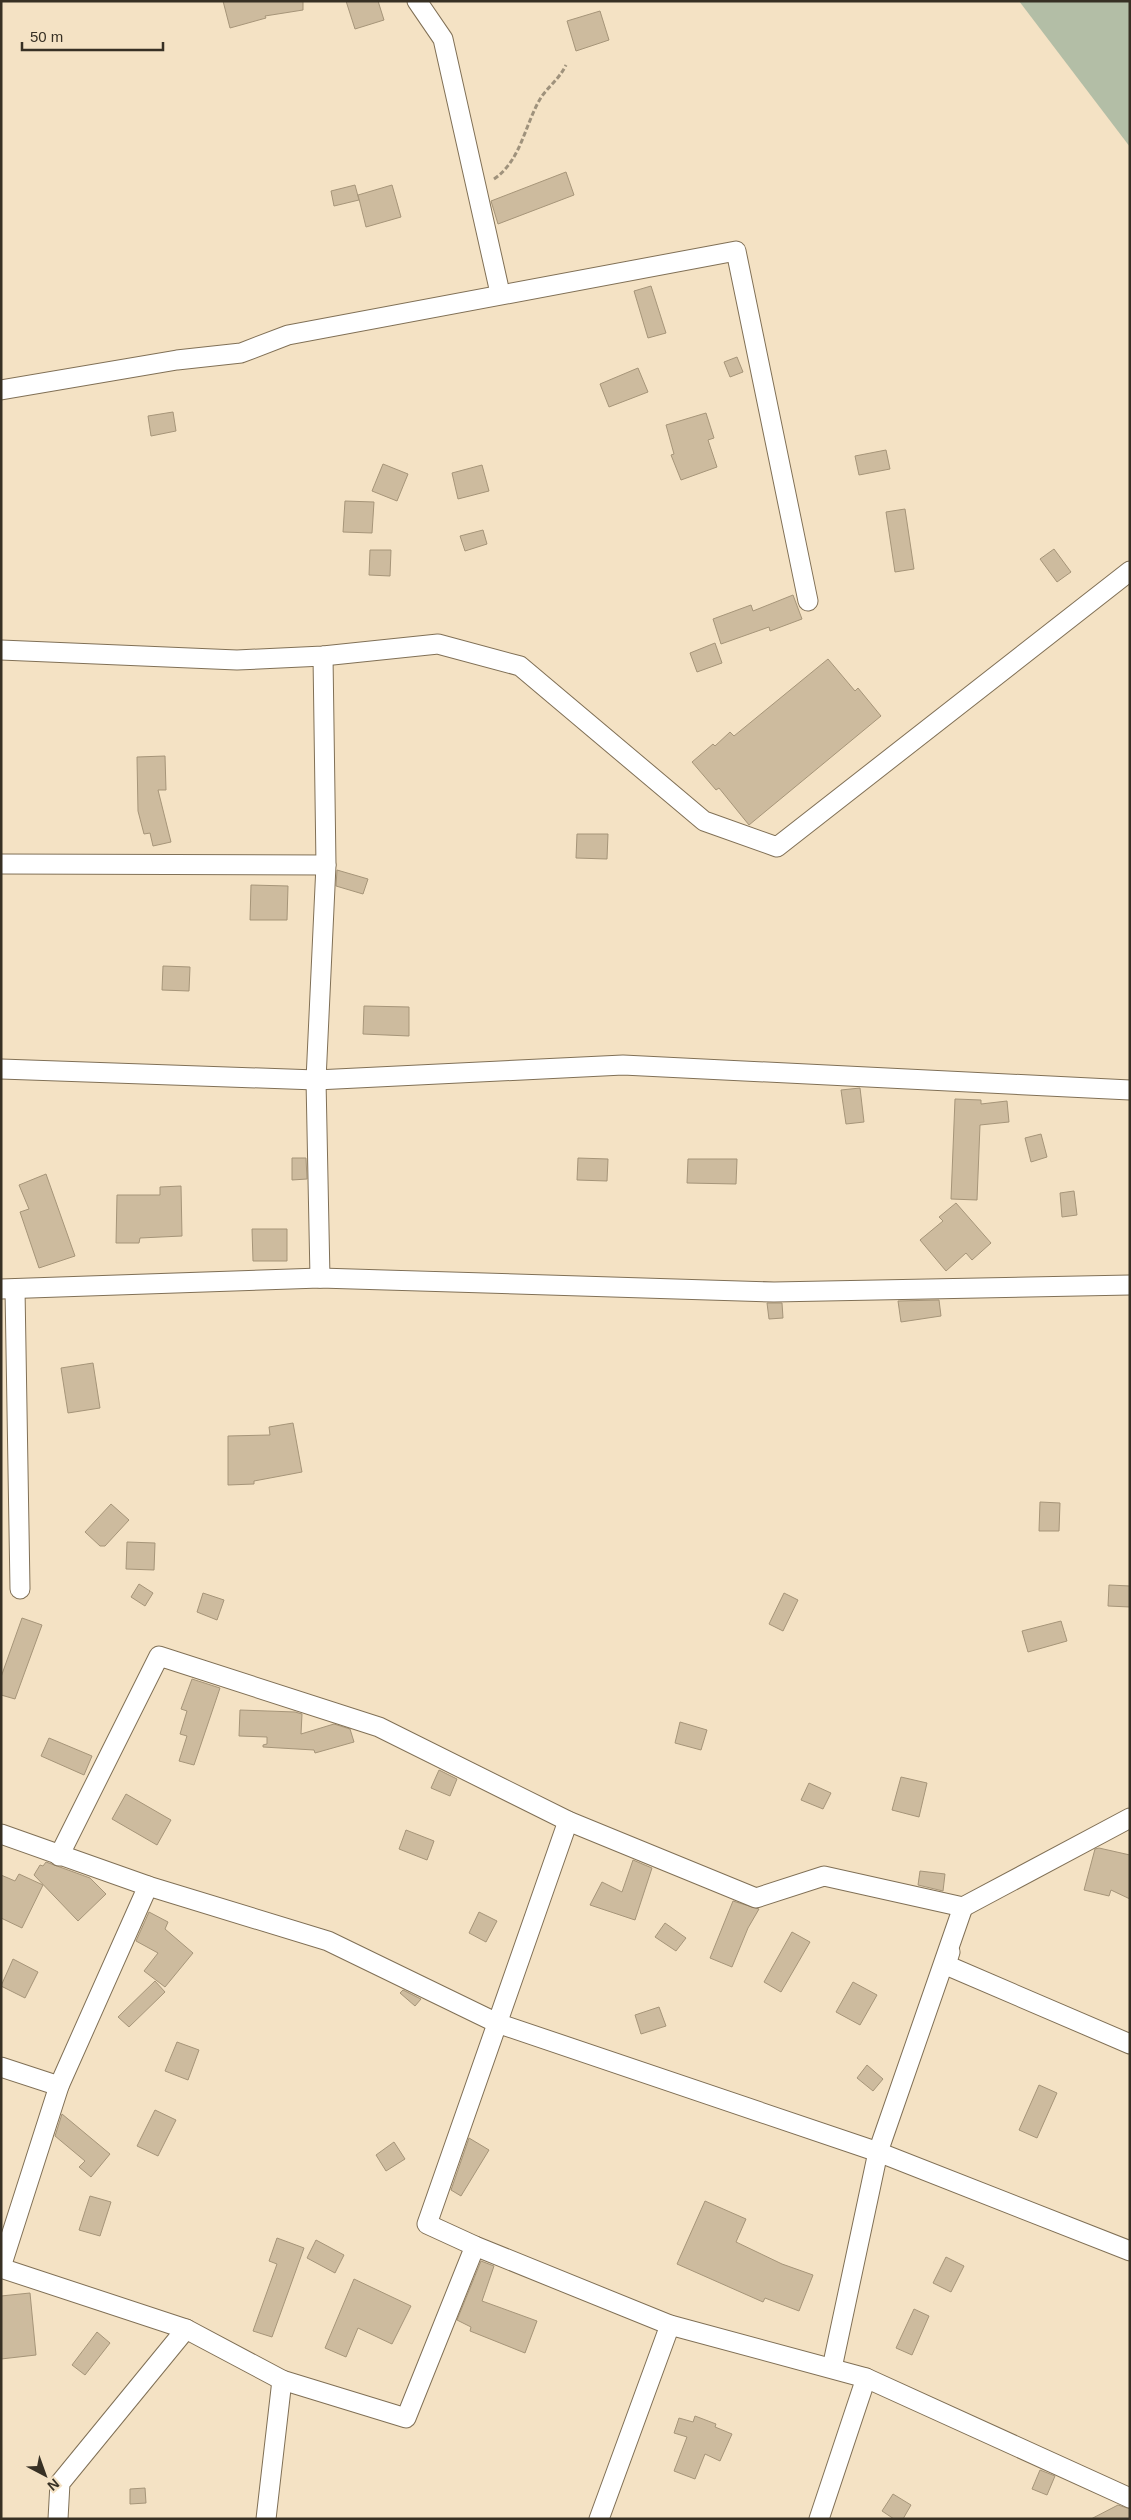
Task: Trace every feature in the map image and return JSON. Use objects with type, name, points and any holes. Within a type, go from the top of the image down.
[{"type":"street","points":[[416,1],[443,39],[500,293]]},
{"type":"street","points":[[1,390],[177,360],[240,353],[288,335],[420,312],[500,293],[736,251],[808,601]]},
{"type":"street","points":[[1,650],[237,660],[323,656],[438,644],[520,666],[704,821],[777,847],[1130,570]]},
{"type":"street","points":[[320,1278],[316,1080],[326,865],[323,656]]},
{"type":"street","points":[[1,864],[326,865]]},
{"type":"street","points":[[1,1070],[316,1080],[623,1065],[1130,1090]]},
{"type":"street","points":[[20,1589],[8,1289],[320,1278],[774,1292],[1130,1285]]},
{"type":"street","points":[[59,1856],[159,1656],[379,1727],[568,1821],[756,1898],[824,1876],[963,1908],[1130,1818]]},
{"type":"street","points":[[568,1821],[428,2224],[475,2246],[670,2325],[866,2378],[1130,2498]]},
{"type":"street","points":[[1,1834],[148,1886],[328,1941],[497,2023],[878,2152],[1130,2251]]},
{"type":"street","points":[[148,1886],[58,2086],[1,2268],[186,2329],[282,2380],[406,2418],[475,2246]]},
{"type":"street","points":[[963,1908],[946,1966],[1130,2044]]},
{"type":"street","points":[[832,2368],[878,2152],[963,1908]]},
{"type":"street","points":[[1,2068],[58,2086]]},
{"type":"street","points":[[599,2519],[670,2325]]},
{"type":"street","points":[[58,2519],[60,2483],[186,2329]]},
{"type":"street","points":[[820,2519],[866,2378]]},
{"type":"street","points":[[266,2519],[282,2380]]},
{"type":"path","points":[[477,191],[499,176],[516,153],[542,96],[558,80],[566,66]]},
{"type":"green space","points":[[1019,1],[1130,1],[1130,147]]},
{"type":"building","points":[[223,1],[303,1],[303,10],[265,16],[266,18],[230,28]]},
{"type":"building","points":[[346,1],[378,1],[384,20],[355,29]]},
{"type":"building","points":[[600,11],[609,40],[576,51],[567,21]]},
{"type":"building","points":[[566,172],[574,195],[498,224],[491,201]]},
{"type":"building","points":[[355,185],[359,200],[334,206],[331,191]]},
{"type":"building","points":[[392,185],[401,217],[366,227],[358,195]]},
{"type":"building","points":[[651,286],[666,333],[648,338],[634,291]]},
{"type":"building","points":[[737,357],[743,372],[730,377],[724,362]]},
{"type":"building","points":[[638,368],[648,392],[609,407],[600,384]]},
{"type":"building","points":[[173,412],[176,431],[151,436],[148,416]]},
{"type":"building","points":[[706,413],[714,438],[708,440],[717,467],[681,480],[671,455],[674,454],[666,425]]},
{"type":"building","points":[[886,450],[890,469],[859,475],[855,456]]},
{"type":"building","points":[[383,464],[408,474],[397,501],[372,491]]},
{"type":"building","points":[[482,465],[489,491],[458,499],[452,473]]},
{"type":"building","points":[[345,501],[374,502],[372,533],[343,532]]},
{"type":"building","points":[[905,509],[914,569],[895,572],[886,512]]},
{"type":"building","points":[[483,530],[487,544],[465,551],[460,536]]},
{"type":"building","points":[[1054,549],[1071,572],[1057,582],[1040,559]]},
{"type":"building","points":[[370,550],[391,550],[390,576],[369,575]]},
{"type":"building","points":[[793,595],[802,619],[770,631],[769,627],[721,644],[713,619],[751,605],[753,611]]},
{"type":"building","points":[[715,643],[722,663],[697,672],[690,653]]},
{"type":"building","points":[[828,659],[855,691],[858,688],[881,716],[749,825],[719,788],[716,790],[692,762],[713,744],[715,746],[730,732],[734,736]]},
{"type":"building","points":[[165,756],[166,790],[158,790],[171,842],[153,846],[150,833],[144,834],[138,811],[137,757]]},
{"type":"building","points":[[577,834],[608,834],[607,859],[576,858]]},
{"type":"building","points":[[337,870],[368,879],[363,894],[336,886]]},
{"type":"building","points":[[251,885],[288,886],[287,920],[250,920]]},
{"type":"building","points":[[163,966],[190,967],[189,991],[162,990]]},
{"type":"building","points":[[364,1006],[409,1007],[409,1036],[363,1034]]},
{"type":"building","points":[[860,1088],[864,1122],[846,1124],[841,1090]]},
{"type":"building","points":[[955,1099],[981,1100],[981,1104],[1007,1101],[1009,1122],[980,1125],[977,1200],[951,1199]]},
{"type":"building","points":[[1041,1134],[1047,1157],[1031,1162],[1025,1138]]},
{"type":"building","points":[[292,1158],[306,1158],[307,1179],[292,1180]]},
{"type":"building","points":[[578,1158],[608,1159],[607,1181],[577,1180]]},
{"type":"building","points":[[688,1159],[737,1159],[736,1184],[687,1183]]},
{"type":"building","points":[[46,1174],[75,1256],[39,1268],[20,1212],[29,1209],[19,1185]]},
{"type":"building","points":[[181,1186],[182,1236],[140,1238],[139,1243],[116,1243],[117,1195],[160,1195],[160,1187]]},
{"type":"building","points":[[1074,1191],[1077,1215],[1062,1217],[1060,1193]]},
{"type":"building","points":[[956,1203],[991,1243],[972,1260],[966,1253],[946,1271],[920,1240],[943,1221],[939,1217]]},
{"type":"building","points":[[252,1229],[287,1229],[287,1261],[253,1261]]},
{"type":"building","points":[[939,1300],[941,1316],[901,1322],[898,1301]]},
{"type":"building","points":[[767,1303],[782,1303],[783,1318],[769,1319]]},
{"type":"building","points":[[93,1363],[100,1408],[68,1413],[61,1368]]},
{"type":"building","points":[[293,1423],[302,1472],[254,1481],[254,1484],[228,1485],[228,1436],[270,1435],[269,1427]]},
{"type":"building","points":[[1040,1502],[1060,1503],[1059,1531],[1039,1531]]},
{"type":"building","points":[[111,1504],[129,1520],[105,1546],[100,1546],[85,1532]]},
{"type":"building","points":[[127,1542],[155,1543],[154,1570],[126,1569]]},
{"type":"building","points":[[139,1584],[153,1593],[145,1606],[131,1597]]},
{"type":"building","points":[[1109,1585],[1130,1586],[1130,1607],[1108,1606]]},
{"type":"building","points":[[203,1593],[224,1600],[217,1620],[197,1612]]},
{"type":"building","points":[[784,1593],[798,1600],[783,1631],[769,1624]]},
{"type":"building","points":[[22,1618],[42,1625],[15,1699],[1,1695],[1,1677]]},
{"type":"building","points":[[1061,1621],[1067,1641],[1028,1652],[1022,1631]]},
{"type":"building","points":[[192,1679],[220,1688],[194,1765],[179,1761],[187,1736],[180,1734],[187,1711],[181,1709]]},
{"type":"building","points":[[240,1710],[295,1712],[302,1714],[301,1734],[334,1724],[350,1729],[354,1742],[315,1753],[314,1750],[263,1747],[263,1745],[267,1744],[267,1737],[239,1736]]},
{"type":"building","points":[[680,1722],[707,1730],[701,1750],[675,1743]]},
{"type":"building","points":[[49,1738],[92,1756],[84,1775],[41,1756]]},
{"type":"building","points":[[439,1770],[457,1779],[450,1796],[431,1788]]},
{"type":"building","points":[[901,1777],[927,1783],[919,1817],[892,1810]]},
{"type":"building","points":[[809,1783],[831,1793],[823,1809],[801,1800]]},
{"type":"building","points":[[126,1794],[171,1820],[157,1845],[112,1819]]},
{"type":"building","points":[[406,1830],[434,1841],[427,1860],[399,1849]]},
{"type":"building","points":[[1099,1848],[1130,1855],[1130,1899],[1111,1890],[1109,1896],[1084,1890],[1095,1849]]},
{"type":"building","points":[[633,1860],[652,1868],[635,1920],[590,1905],[602,1882],[622,1892]]},
{"type":"building","points":[[46,1862],[90,1878],[106,1894],[78,1921],[34,1875],[40,1865],[43,1866]]},
{"type":"building","points":[[920,1871],[945,1874],[943,1891],[918,1885]]},
{"type":"building","points":[[19,1874],[43,1885],[22,1928],[1,1918],[1,1875],[15,1881]]},
{"type":"building","points":[[733,1901],[759,1909],[748,1928],[732,1967],[710,1958]]},
{"type":"building","points":[[149,1912],[168,1922],[165,1929],[193,1953],[165,1987],[144,1971],[158,1953],[136,1941]]},
{"type":"building","points":[[479,1912],[497,1921],[486,1942],[469,1933]]},
{"type":"building","points":[[665,1923],[686,1938],[676,1951],[655,1937]]},
{"type":"building","points":[[792,1932],[810,1942],[781,1992],[764,1982]]},
{"type":"building","points":[[13,1959],[38,1972],[25,1998],[1,1986]]},
{"type":"building","points":[[155,1981],[165,1992],[129,2027],[118,2017]]},
{"type":"building","points":[[853,1982],[877,1995],[860,2025],[836,2012]]},
{"type":"building","points":[[403,1990],[421,1999],[415,2006],[400,1993]]},
{"type":"building","points":[[659,2007],[666,2026],[641,2034],[635,2015]]},
{"type":"building","points":[[177,2042],[199,2050],[188,2080],[165,2071]]},
{"type":"building","points":[[867,2065],[883,2079],[873,2091],[857,2078]]},
{"type":"building","points":[[1039,2085],[1057,2093],[1037,2138],[1019,2130]]},
{"type":"building","points":[[155,2110],[176,2120],[158,2156],[137,2146]]},
{"type":"building","points":[[62,2114],[110,2154],[91,2177],[79,2167],[85,2161],[55,2136]]},
{"type":"building","points":[[469,2138],[489,2150],[461,2196],[451,2190]]},
{"type":"building","points":[[394,2142],[405,2159],[386,2171],[376,2155]]},
{"type":"building","points":[[90,2196],[111,2202],[100,2236],[79,2230]]},
{"type":"building","points":[[705,2201],[746,2219],[736,2242],[782,2264],[813,2275],[799,2311],[765,2298],[763,2302],[677,2264]]},
{"type":"building","points":[[277,2238],[304,2248],[272,2337],[253,2331],[277,2264],[269,2261]]},
{"type":"building","points":[[316,2240],[344,2255],[335,2273],[307,2258]]},
{"type":"building","points":[[946,2257],[964,2266],[951,2292],[933,2283]]},
{"type":"building","points":[[481,2261],[494,2266],[482,2301],[537,2321],[525,2353],[470,2331],[471,2327],[457,2320]]},
{"type":"building","points":[[354,2279],[411,2306],[392,2344],[358,2328],[346,2357],[325,2348]]},
{"type":"building","points":[[30,2293],[36,2355],[1,2359],[1,2296]]},
{"type":"building","points":[[914,2309],[929,2316],[912,2355],[896,2348]]},
{"type":"building","points":[[97,2332],[110,2343],[85,2375],[72,2365]]},
{"type":"building","points":[[695,2416],[716,2424],[715,2427],[732,2434],[720,2461],[705,2454],[695,2479],[674,2471],[687,2437],[674,2433],[679,2418],[693,2422]]},
{"type":"building","points":[[1040,2470],[1055,2476],[1047,2495],[1032,2489]]},
{"type":"building","points":[[145,2488],[146,2503],[130,2504],[130,2489]]},
{"type":"building","points":[[893,2494],[911,2505],[903,2519],[894,2519],[882,2511]]},
{"type":"building","points":[[1118,2505],[1130,2509],[1130,2519],[1091,2519]]}]
